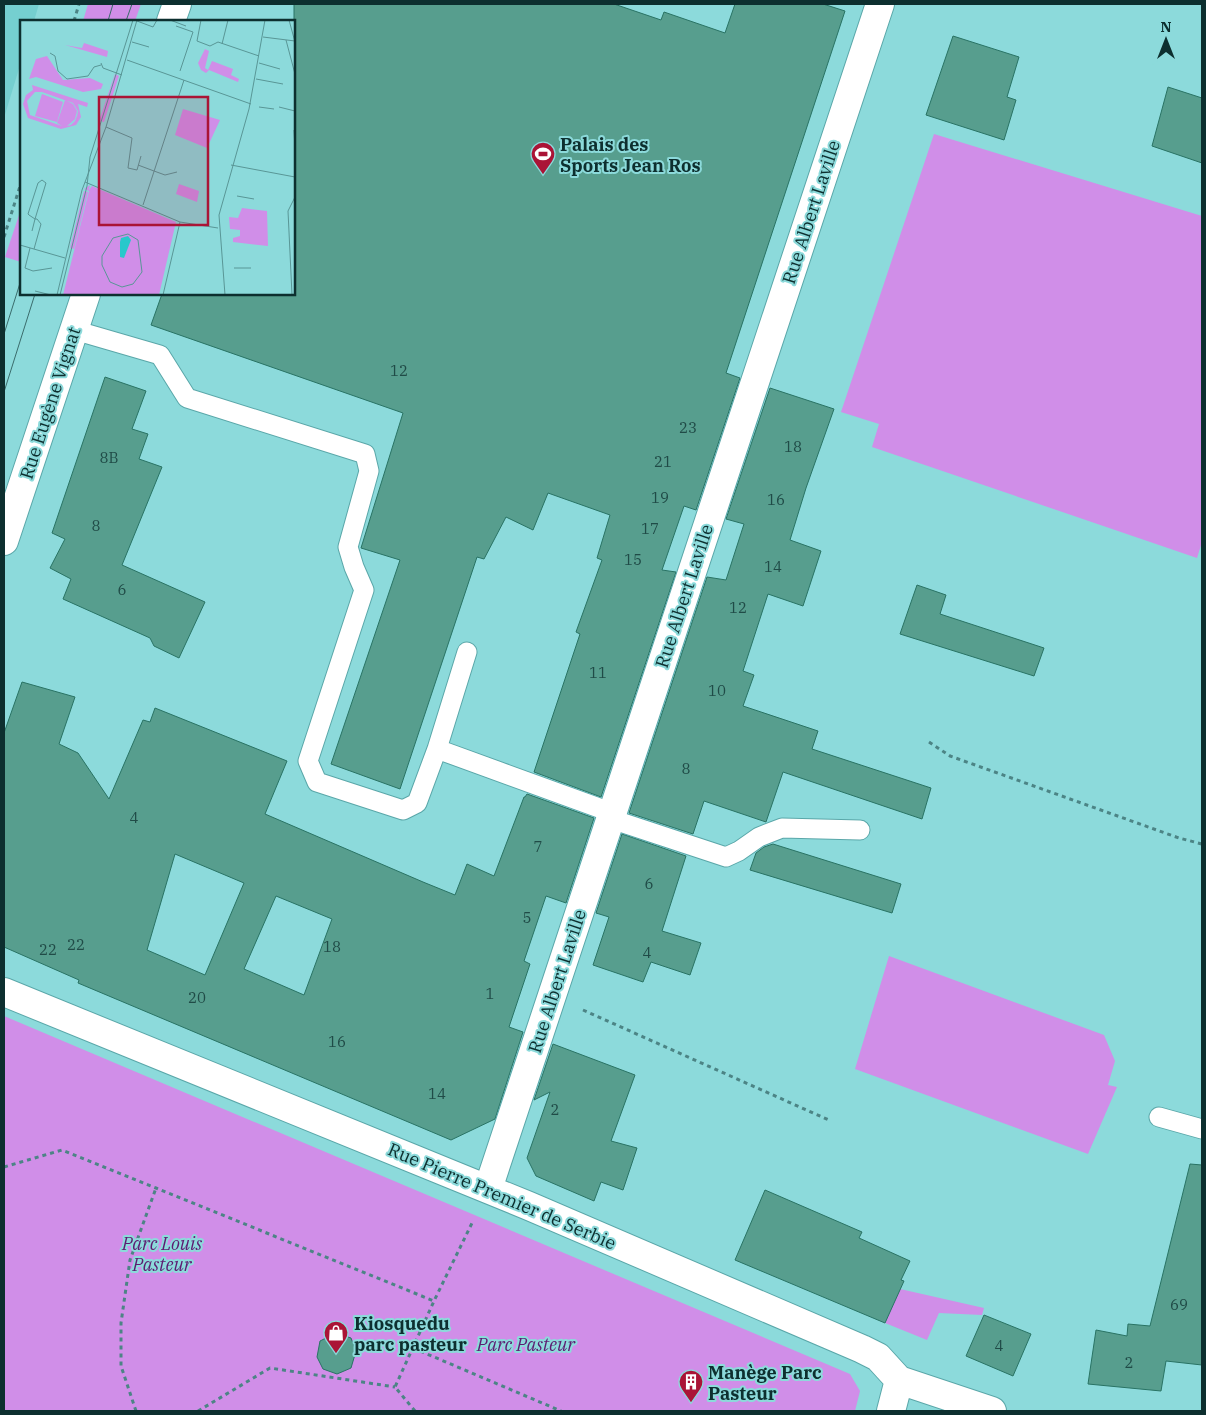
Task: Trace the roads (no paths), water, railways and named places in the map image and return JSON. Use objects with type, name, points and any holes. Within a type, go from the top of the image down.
[{"type":"street","points":[[172,20],[177,4]]},
{"type":"street","name":"Rue Albert Laville","points":[[488,1189],[880,4]]},
{"type":"street","name":"Rue Eugène Vignat","points":[[4,541],[86,295]]},
{"type":"street","name":"Rue Pierre Premier de Serbie","points":[[4,992],[488,1189],[862,1349],[878,1357],[899,1380],[992,1411]]},
{"type":"street","points":[[891,1411],[899,1380]]},
{"type":"lane","points":[[74,330],[160,355],[187,398],[365,454],[369,471],[348,547],[364,590],[308,761],[317,782],[403,810],[417,803],[437,748],[467,652]]},
{"type":"lane","points":[[437,748],[726,858],[759,837],[782,828],[860,830]]},
{"type":"lane","points":[[1159,1117],[1202,1129]]},
{"type":"tram line","points":[[108,20],[113,4]]},
{"type":"tram line","points":[[126,20],[132,4]]},
{"type":"tram line","points":[[4,334],[20,283]]},
{"type":"tram line","points":[[4,392],[35,295]]},
{"type":"place","name":"Palais des Sports Jean Ros","points":[[543,175]]},
{"type":"place","name":"Kiosquedu parc pasteur","points":[[336,1354]]},
{"type":"place","name":"Manège Parc Pasteur","points":[[691,1403]]},
{"type":"park label","name":"Parc Louis Pasteur","points":[[162,1253]]},
{"type":"park label","name":"Parc Pasteur","points":[[526,1344]]}]
